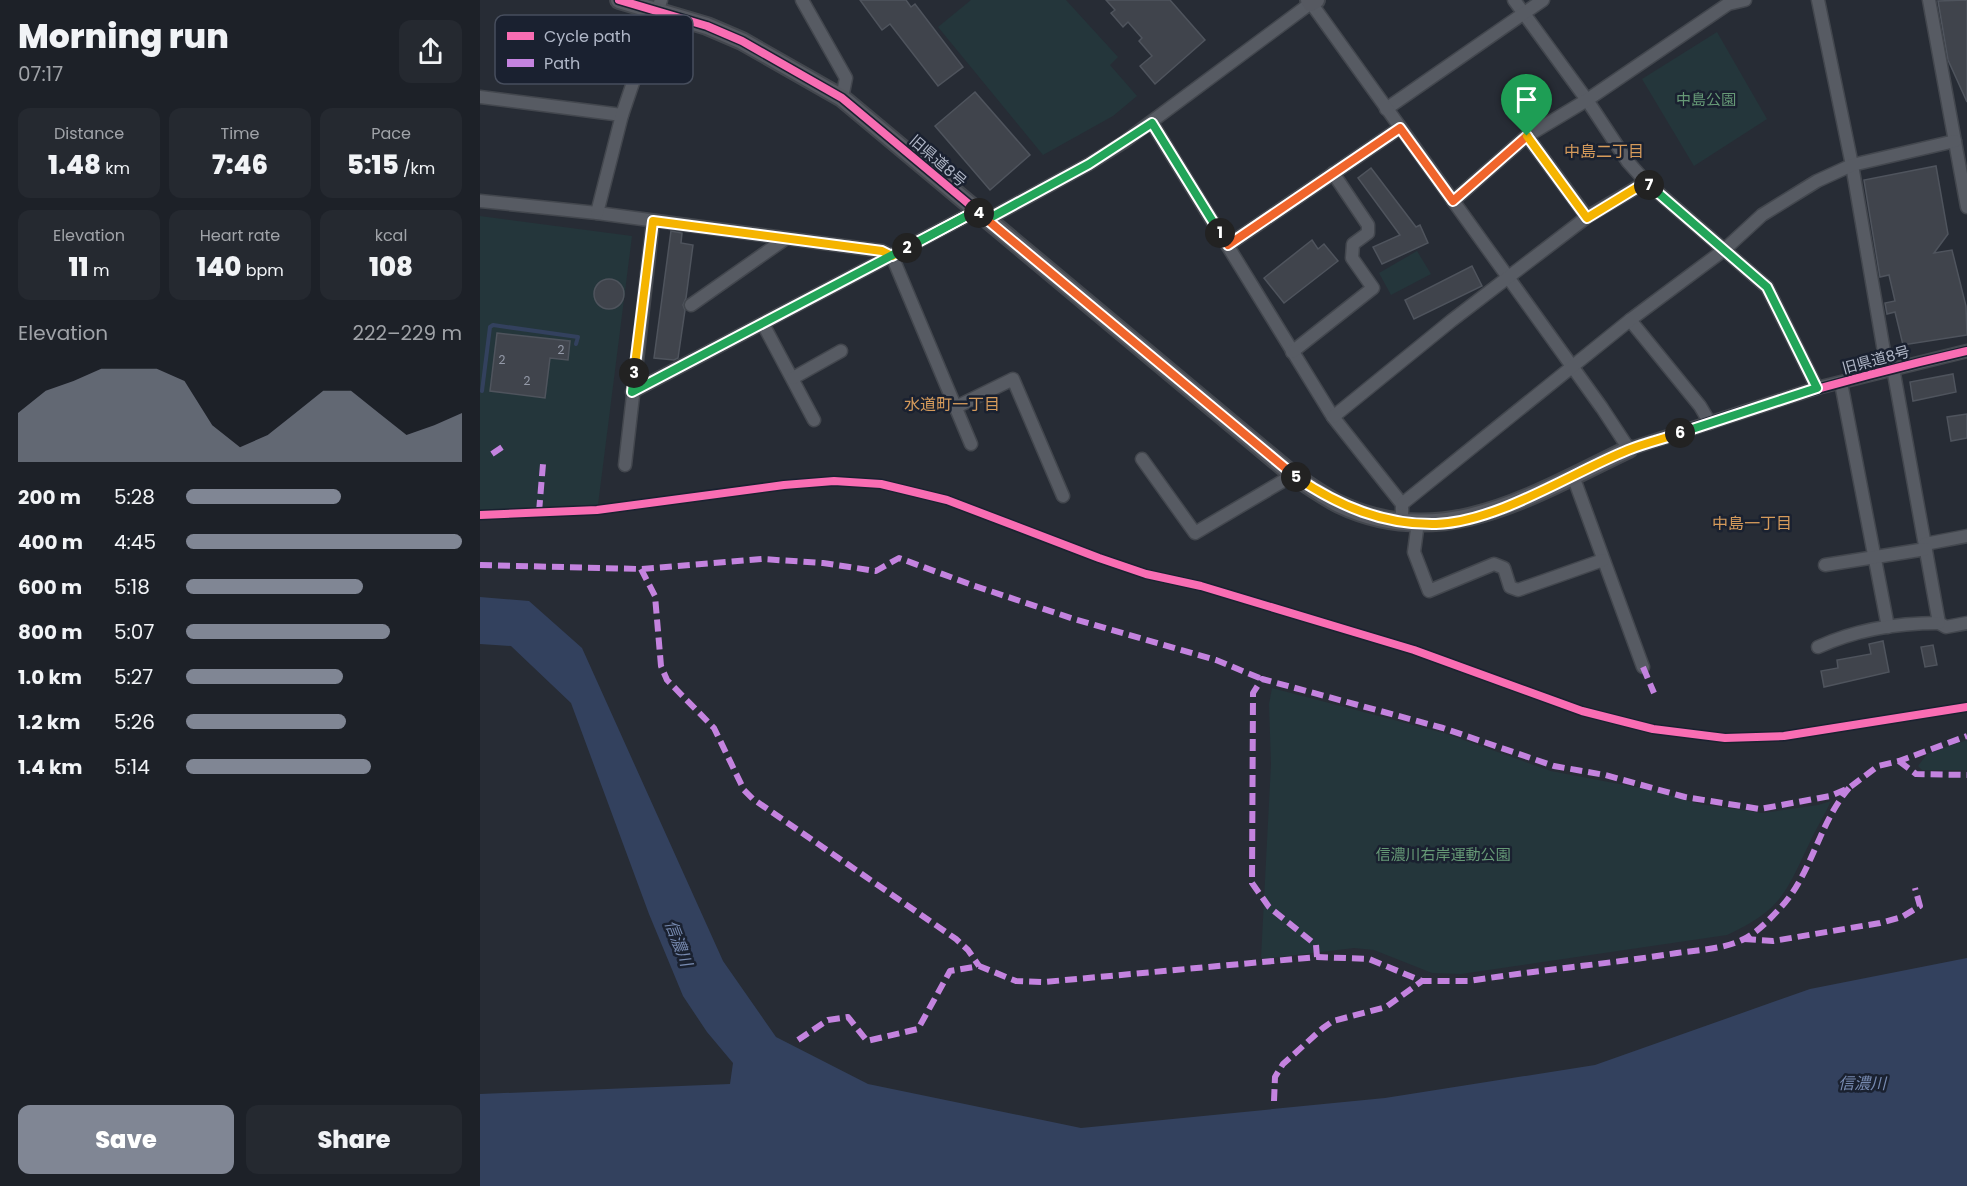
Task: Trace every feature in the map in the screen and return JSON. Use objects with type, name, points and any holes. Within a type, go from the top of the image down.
[{"type":"street","name":"旧県道8号","points":[[619,0],[659,5],[682,15]]},
{"type":"street","points":[[802,0],[846,78],[842,98]]},
{"type":"street","points":[[1514,0],[1587,100],[1628,162],[1646,182],[1767,287],[1817,388]]},
{"type":"street","points":[[1386,108],[1543,0]]},
{"type":"street","points":[[1453,201],[1527,136],[1587,100],[1726,2],[1745,0]]},
{"type":"street","points":[[1818,0],[1926,546],[1939,623]]},
{"type":"street","points":[[1929,0],[1967,207]]},
{"type":"street","points":[[632,392],[892,256],[1089,164],[1152,123],[1312,1],[1629,449]]},
{"type":"street","name":"旧県道8号","points":[[693,20],[742,41],[842,98],[1293,475],[1341,505],[1362,512],[1410,521],[1451,522],[1488,513],[1629,449],[1817,388],[1890,368],[1967,351]]},
{"type":"street","points":[[597,213],[621,115],[632,84]]},
{"type":"street","points":[[480,97],[621,115]]},
{"type":"street","points":[[1152,123],[1333,417],[1402,504],[1410,521],[1414,552],[1429,591],[1494,564],[1504,568],[1510,587],[1518,590],[1603,561]]},
{"type":"street","points":[[1228,245],[1400,128]]},
{"type":"street","points":[[1527,136],[1587,218]]},
{"type":"street","points":[[1402,504],[1630,320],[1724,249],[1762,216],[1817,181],[1852,165],[1955,141]]},
{"type":"street","points":[[1292,352],[1373,288],[1352,258],[1353,244],[1368,233],[1368,225],[1332,173]]},
{"type":"street","points":[[1333,417],[1451,321],[1587,218],[1646,182]]},
{"type":"street","points":[[480,201],[597,213],[882,251],[892,256],[971,444]]},
{"type":"street","points":[[626,465],[632,392],[653,221]]},
{"type":"street","points":[[691,304],[785,239]]},
{"type":"street","points":[[1630,320],[1700,406],[1710,423]]},
{"type":"street","points":[[763,324],[814,420]]},
{"type":"street","points":[[793,378],[841,351]]},
{"type":"street","points":[[956,407],[1013,379],[1063,496]]},
{"type":"street","points":[[1841,383],[1888,627]]},
{"type":"street","points":[[1142,459],[1195,533],[1293,475]]},
{"type":"street","points":[[1573,476],[1643,667]]},
{"type":"street","points":[[1825,565],[1874,558],[1967,536]]},
{"type":"street","points":[[1818,647],[1837,639],[1888,627],[1939,623],[1946,627],[1967,623]]},
{"type":"green space","points":[[971,0],[1066,0],[1118,57],[1110,65],[1137,96],[1113,116],[1043,155],[938,27]]},
{"type":"green space","name":"中島公園","points":[[1717,32],[1767,119],[1694,166],[1642,79]]},
{"type":"green space","points":[[480,216],[632,236],[598,505],[480,510]]},
{"type":"green space","points":[[1417,251],[1431,274],[1391,295],[1379,273]]},
{"type":"green space","name":"信濃川右岸運動公園","points":[[1272,688],[1444,733],[1551,771],[1656,791],[1699,804],[1762,813],[1831,801],[1780,898],[1760,917],[1727,935],[1461,974],[1432,973],[1374,950],[1354,948],[1263,959],[1261,958],[1271,764],[1269,704]]},
{"type":"green space","points":[[1967,740],[1967,770],[1922,770],[1918,766],[1927,754]]},
{"type":"water","name":"信濃川","points":[[480,597],[529,601],[582,648],[723,961],[776,1037],[868,1084],[1081,1128],[1385,1098],[1595,1065],[1810,989],[1967,958],[1967,1186],[480,1186],[480,1094],[730,1084],[733,1063],[707,1032],[683,996],[649,914],[571,703],[511,646],[480,644]]},
{"type":"building","points":[[860,0],[906,0],[911,7],[915,4],[963,67],[938,86],[890,24],[882,30]]},
{"type":"building","points":[[1106,0],[1170,0],[1205,40],[1155,84],[1140,66],[1152,56],[1139,41],[1142,38],[1128,22],[1123,27],[1111,13],[1115,10]]},
{"type":"building","points":[[1967,0],[1967,102],[1948,60],[1938,1]]},
{"type":"building","points":[[975,92],[1030,155],[990,190],[935,126]]},
{"type":"building","points":[[1936,166],[1948,234],[1934,253],[1952,250],[1966,306],[1967,335],[1903,345],[1895,312],[1887,314],[1885,303],[1895,301],[1889,275],[1880,277],[1864,180]]},
{"type":"building","points":[[1371,168],[1416,227],[1420,225],[1428,243],[1382,264],[1373,247],[1400,235],[1358,178]]},
{"type":"building","points":[[671,231],[682,233],[681,243],[693,245],[686,298],[683,305],[685,310],[678,358],[674,360],[654,358]]},
{"type":"building","points":[[1312,240],[1318,249],[1324,244],[1338,261],[1284,303],[1264,278]]},
{"type":"building","points":[[1472,266],[1482,286],[1414,319],[1405,300]]},
{"type":"building","points":[[609,279],[620,283],[624,294],[620,305],[609,309],[598,305],[594,294],[598,283]]},
{"type":"building","points":[[497,333],[570,341],[568,360],[550,358],[545,398],[490,391]]},
{"type":"building","points":[[1953,374],[1956,392],[1913,401],[1910,382]]},
{"type":"building","points":[[1967,414],[1967,438],[1951,441],[1947,417]]},
{"type":"building","points":[[1883,641],[1889,672],[1824,687],[1821,671],[1838,668],[1837,660],[1871,654],[1869,644]]},
{"type":"building","points":[[1933,645],[1937,665],[1925,667],[1921,647]]},
{"type":"waterway","points":[[482,391],[490,327],[493,325],[578,337],[576,344]]},
{"type":"marked path","points":[[492,454],[504,446]]},
{"type":"marked path","points":[[539,512],[543,464]]},
{"type":"marked path","points":[[480,565],[641,569],[762,559],[823,563],[876,571],[899,558],[1074,619],[1216,660],[1262,679]]},
{"type":"marked path","points":[[641,569],[655,596],[661,666],[667,680],[714,728],[744,790],[753,799],[956,939],[968,950],[979,966]]},
{"type":"marked path","points":[[1643,667],[1654,693]]},
{"type":"marked path","points":[[1317,957],[1316,945],[1269,907],[1252,883],[1253,693],[1262,679],[1443,728],[1554,766],[1605,775],[1685,797],[1760,809],[1830,796],[1849,788],[1878,766],[1899,761],[1967,736]]},
{"type":"marked path","points":[[1899,761],[1916,774],[1967,775]]},
{"type":"marked path","points":[[798,1040],[828,1020],[848,1017],[867,1041],[918,1029],[950,971],[979,966],[1016,981],[1044,982],[1317,957],[1369,959],[1422,981],[1469,981],[1720,947],[1749,936],[1782,906],[1801,879],[1830,817],[1849,788]]},
{"type":"marked path","points":[[1744,939],[1773,941],[1880,923],[1902,917],[1920,906],[1915,888]]},
{"type":"marked path","points":[[1274,1101],[1275,1077],[1283,1064],[1323,1028],[1333,1021],[1386,1007],[1422,981]]},
{"type":"cycle path","points":[[619,0],[670,15]]},
{"type":"cycle path","points":[[693,22],[742,41],[842,98],[1293,475],[1343,504],[1378,517],[1396,521],[1436,524],[1486,515],[1608,458],[1672,434],[1798,395],[1967,351]]},
{"type":"cycle path","points":[[480,515],[597,510],[784,485],[834,481],[881,484],[947,500],[1146,574],[1201,586],[1414,650],[1582,711],[1653,729],[1725,738],[1784,736],[1967,707]]},
{"type":"district","name":"中島二丁目","points":[[1604,151]]},
{"type":"district","name":"水道町一丁目","points":[[952,404]]},
{"type":"district","name":"中島一丁目","points":[[1752,523]]},
{"type":"route","points":[[1527,136],[1453,201],[1400,128],[1228,245],[1152,123],[1089,164],[988,219],[976,211],[892,256],[882,251],[653,221],[632,392],[892,256],[924,238],[976,211],[1293,475],[1341,505],[1402,521],[1436,524],[1488,513],[1629,449],[1817,388],[1767,287],[1724,249],[1646,182],[1587,218],[1527,136]]}]
